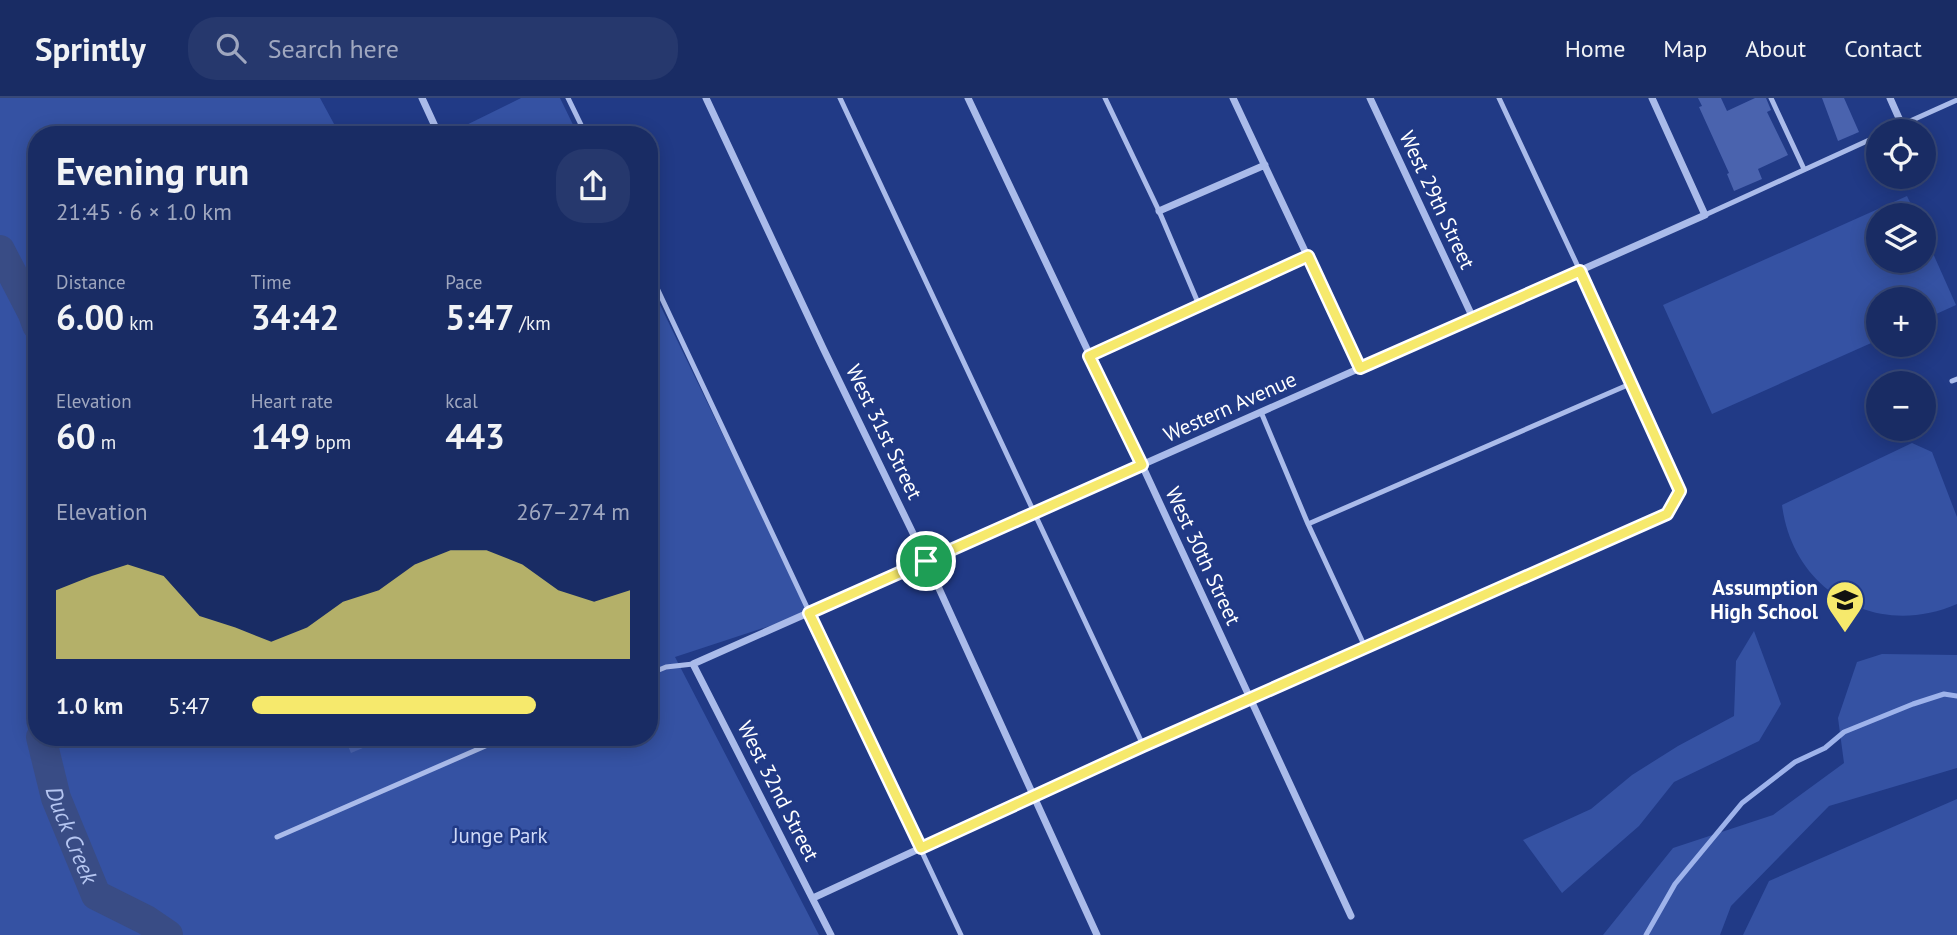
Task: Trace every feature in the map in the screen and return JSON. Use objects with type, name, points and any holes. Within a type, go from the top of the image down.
[{"type":"street","points":[[422,98],[435,126]]},
{"type":"street","name":"West 31st Street","points":[[706,98],[926,561],[1097,935]]},
{"type":"street","name":"West 30th Street","points":[[968,98],[1351,916]]},
{"type":"street","points":[[1233,98],[1360,368]]},
{"type":"street","name":"West 29th Street","points":[[1370,98],[1473,318]]},
{"type":"street","points":[[1652,98],[1705,215]]},
{"type":"street","points":[[1890,98],[1899,119]]},
{"type":"street","points":[[1159,211],[1265,165]]},
{"type":"street","name":"Western Avenue","points":[[692,664],[1705,215]]},
{"type":"street","points":[[813,898],[1249,698],[1667,514],[1680,491],[1580,271]]},
{"type":"street","name":"West 32nd Street","points":[[692,664],[831,935]]},
{"type":"lane","points":[[568,98],[582,126]]},
{"type":"lane","points":[[839,98],[1143,746]]},
{"type":"lane","points":[[1105,98],[1159,211],[1199,305]]},
{"type":"lane","points":[[1499,98],[1580,271]]},
{"type":"lane","points":[[1771,98],[1804,169]]},
{"type":"lane","points":[[1915,119],[1957,100]]},
{"type":"lane","points":[[1705,215],[1866,141]]},
{"type":"lane","points":[[1089,356],[1308,256]]},
{"type":"lane","points":[[658,290],[961,935]]},
{"type":"lane","points":[[1308,524],[1630,384]]},
{"type":"lane","points":[[1261,412],[1308,524],[1365,647]]},
{"type":"lane","points":[[658,670],[692,664]]},
{"type":"lane","points":[[277,837],[485,746]]},
{"type":"green space","name":"Junge Park","points":[[0,98],[320,98],[335,126],[28,126],[28,746],[658,746],[658,301],[809,613],[675,657],[819,935],[0,935]]},
{"type":"green space","points":[[521,98],[560,98],[574,126],[464,126]]},
{"type":"green space","points":[[1907,196],[1910,203],[1891,203]]},
{"type":"green space","points":[[1866,214],[1866,273],[1936,273],[1936,260],[1956,305],[1936,314],[1936,287],[1866,287],[1866,345],[1712,414],[1663,305]]},
{"type":"green space","points":[[1912,443],[1932,452],[1957,517],[1957,604],[1927,613],[1897,616],[1869,611],[1844,600],[1821,584],[1803,562],[1789,536],[1782,505]]},
{"type":"green space","points":[[1754,631],[1781,704],[1759,741],[1674,782],[1639,826],[1562,893],[1523,840],[1591,809],[1632,775],[1734,716],[1736,661]]},
{"type":"green space","points":[[1882,654],[1957,655],[1957,768],[1829,806],[1731,906],[1720,935],[1603,935],[1673,848],[1773,815],[1844,763],[1838,718],[1857,662]]},
{"type":"green space","points":[[1957,799],[1957,935],[1743,935],[1769,881]]},
{"type":"building","points":[[1698,98],[1721,98],[1727,111],[1755,98],[1766,98],[1771,110],[1767,112],[1788,155],[1758,169],[1762,179],[1734,191],[1727,174],[1729,173],[1699,107],[1702,106]]},
{"type":"building","points":[[1822,98],[1844,98],[1859,132],[1838,141]]},
{"type":"building","points":[[348,746],[368,746],[351,753]]},
{"type":"waterway","name":"Duck Creek","points":[[0,250],[28,304]]},
{"type":"waterway","points":[[1646,935],[1675,884],[1742,803],[1795,762],[1825,748],[1844,732],[1944,694],[1957,696]]},
{"type":"waterway","name":"Duck Creek","points":[[43,746],[56,798],[96,895],[146,920],[168,935]]},
{"type":"place","name":"Assumption High School","points":[[1845,634]]},
{"type":"route","points":[[1308,256],[1360,368],[1580,271],[1680,491],[1667,514],[1143,746],[921,848],[809,613],[926,561],[1142,465],[1089,356],[1308,256]]}]
